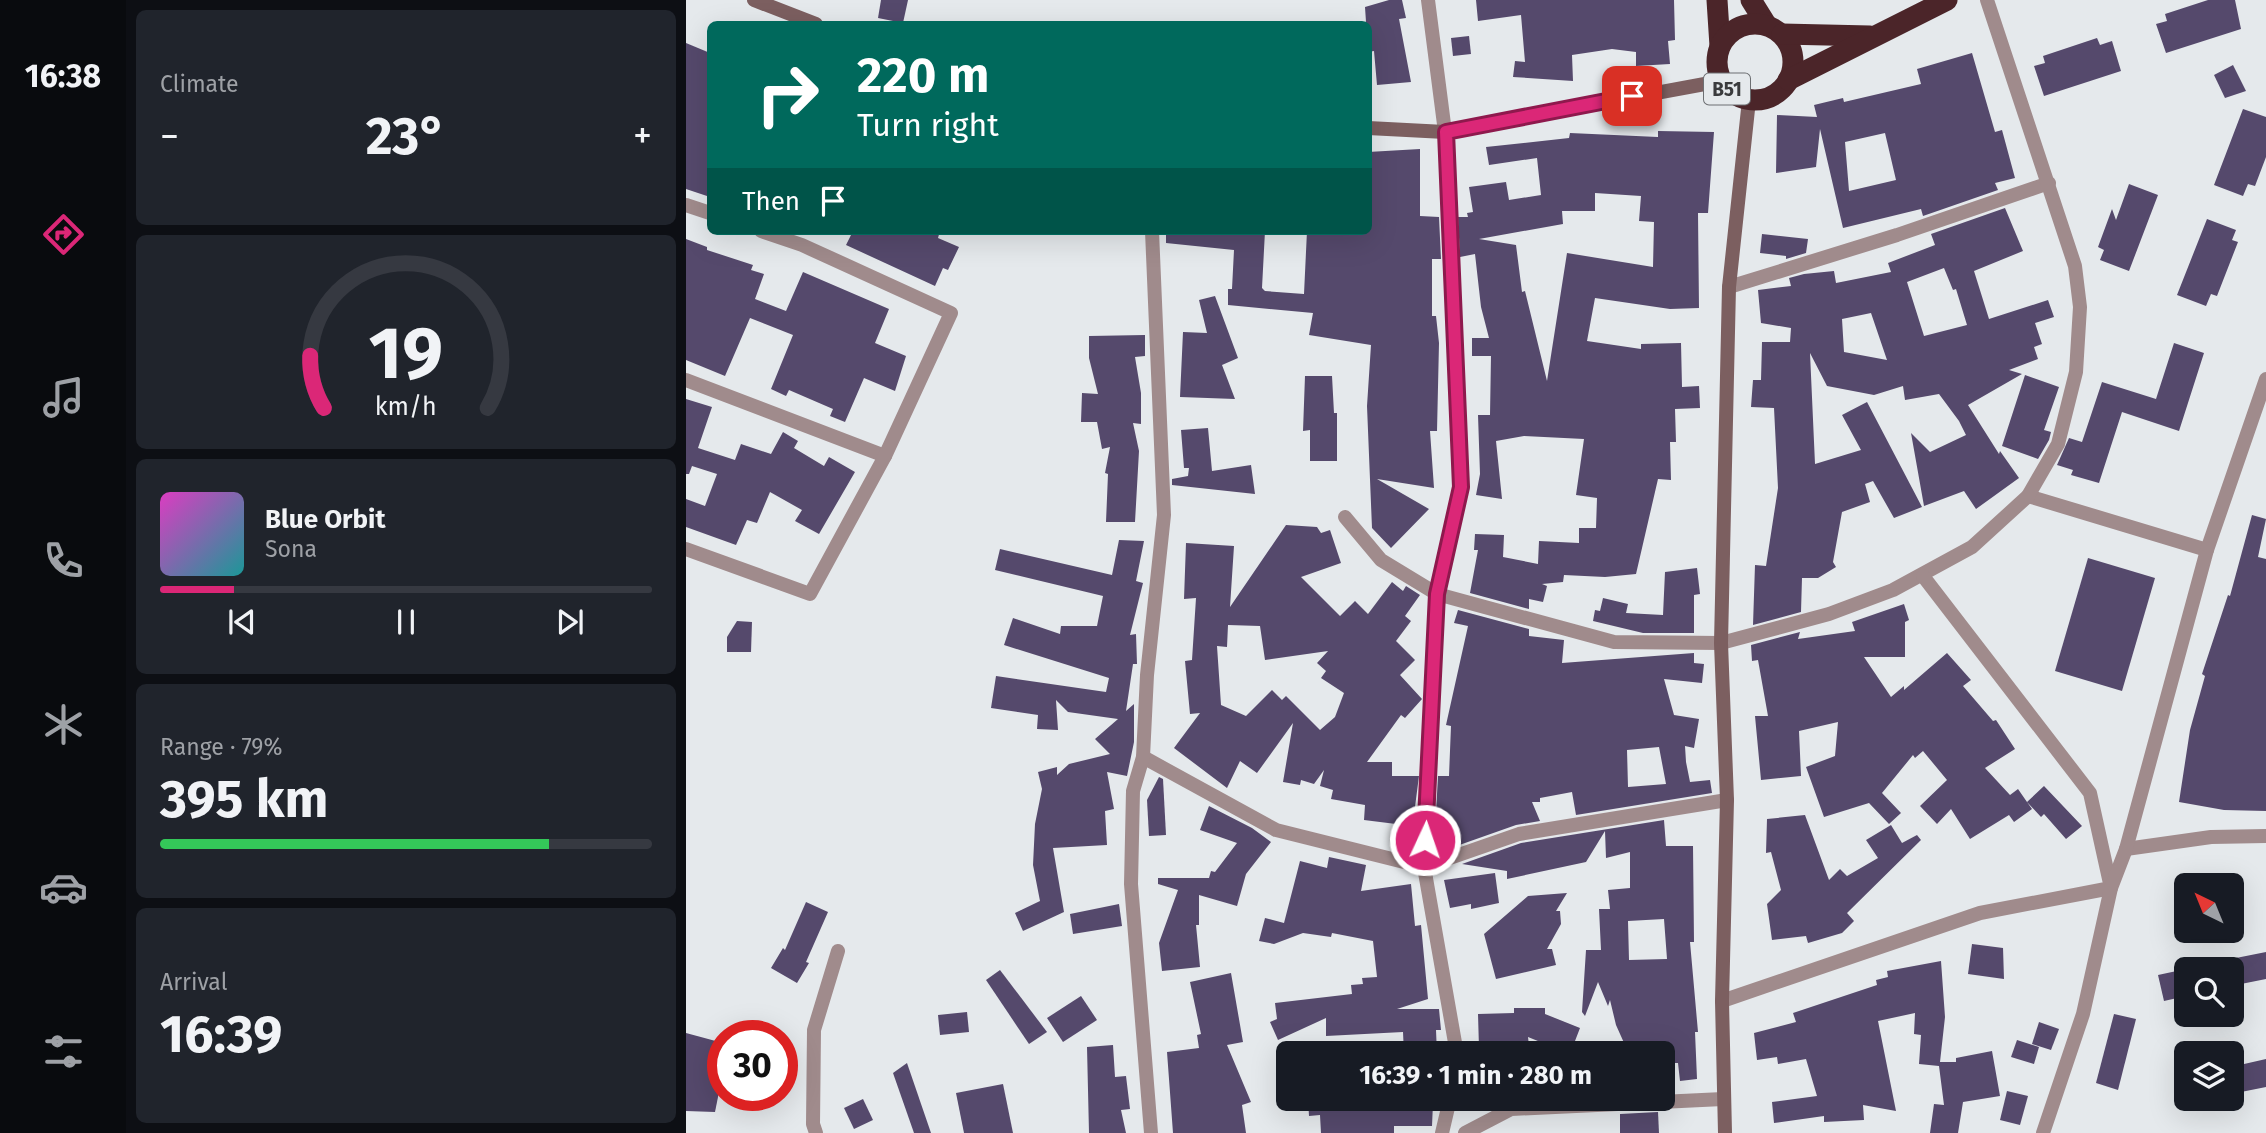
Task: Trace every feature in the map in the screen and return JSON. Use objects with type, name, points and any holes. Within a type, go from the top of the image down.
[{"type":"highway","name":"B51","points":[[1717,0],[1720,46],[1716,64],[1721,80],[1728,90],[1749,100],[1765,99],[1778,92],[1788,80],[1947,0]]},
{"type":"highway","points":[[1751,0],[1792,51],[1793,66],[1788,80]]},
{"type":"highway","name":"B51","points":[[1720,46],[1730,32],[1747,24],[1774,29],[1872,36]]},
{"type":"street","points":[[754,0],[808,21]]},
{"type":"street","points":[[1428,0],[1446,132],[1461,487],[1437,594],[1424,867],[1455,1041]]},
{"type":"street","points":[[1345,517],[1381,560],[1437,594],[1614,642],[1721,642],[1829,614],[1923,576],[1972,547],[2028,496],[2058,444],[2077,359],[2080,307],[2075,266],[1987,0]]},
{"type":"street","points":[[1372,128],[1446,132],[1721,80]]},
{"type":"street","points":[[1725,1133],[1721,1001],[1727,800],[1721,642],[1729,287],[1749,100]]},
{"type":"street","points":[[1729,287],[1897,235],[2049,183]]},
{"type":"street","points":[[686,205],[707,212]]},
{"type":"street","points":[[686,550],[810,594],[884,456],[951,313],[802,245],[773,235]]},
{"type":"street","points":[[1151,1133],[1131,884],[1133,791],[1143,757],[1147,675],[1164,515],[1152,235]]},
{"type":"street","points":[[686,380],[884,456]]},
{"type":"street","points":[[2043,1133],[2083,1014],[2111,888],[2126,849],[2207,550],[2265,383]]},
{"type":"street","points":[[2028,496],[2207,550]]},
{"type":"street","points":[[1923,576],[2090,793],[2111,888]]},
{"type":"street","points":[[1143,757],[1276,830],[1424,867],[1519,834],[1727,800]]},
{"type":"street","points":[[2126,849],[2211,837],[2266,836]]},
{"type":"street","points":[[1721,1001],[1980,913],[2111,888]]},
{"type":"street","points":[[816,1133],[813,1124],[814,1030],[838,951]]},
{"type":"street","points":[[1465,1133],[1511,1109],[1723,1098]]},
{"type":"street","points":[[1442,1133],[1447,1111]]},
{"type":"building","points":[[881,0],[908,0],[903,21],[878,18]]},
{"type":"building","points":[[1389,0],[1402,0],[1406,18],[1399,19],[1411,82],[1377,85],[1372,51],[1372,21],[1366,21],[1365,7]]},
{"type":"building","points":[[1476,0],[1674,0],[1675,40],[1668,41],[1670,64],[1636,66],[1636,52],[1612,49],[1572,55],[1573,81],[1513,77],[1515,61],[1525,62],[1521,15],[1478,21]]},
{"type":"building","points":[[2208,0],[2235,0],[2241,29],[2166,53],[2156,24],[2167,21],[2165,14]]},
{"type":"building","points":[[1469,36],[1471,54],[1453,56],[1451,38]]},
{"type":"building","points":[[2097,38],[2100,45],[2112,41],[2121,71],[2044,96],[2034,66],[2045,63],[2043,56]]},
{"type":"building","points":[[686,43],[707,52],[707,196],[686,189]]},
{"type":"building","points":[[1972,53],[1995,132],[2002,130],[2015,178],[1995,183],[1998,190],[1923,216],[1921,209],[1843,228],[1820,129],[1816,167],[1776,173],[1777,115],[1817,117],[1814,105],[1843,98],[1844,102],[1921,84],[1917,69]],"holes":[[[1885,133],[1896,180],[1849,191],[1845,142]]]},
{"type":"building","points":[[2233,65],[2246,91],[2225,98],[2214,75]]},
{"type":"building","points":[[2243,109],[2266,117],[2266,157],[2255,186],[2248,184],[2243,196],[2214,185]]},
{"type":"building","points":[[1658,131],[1714,132],[1708,213],[1698,213],[1699,308],[1670,309],[1595,298],[1587,341],[1641,349],[1641,344],[1681,343],[1682,387],[1699,386],[1700,408],[1675,409],[1676,442],[1670,442],[1671,480],[1658,479],[1636,574],[1605,577],[1564,575],[1563,582],[1542,584],[1547,586],[1543,602],[1529,599],[1529,609],[1470,593],[1478,550],[1474,550],[1475,534],[1504,535],[1503,557],[1538,564],[1539,541],[1579,543],[1579,528],[1596,528],[1597,498],[1576,495],[1584,439],[1524,436],[1496,441],[1502,499],[1476,495],[1480,474],[1478,415],[1490,415],[1491,356],[1472,356],[1472,338],[1489,338],[1481,307],[1475,254],[1460,257],[1458,217],[1468,217],[1467,213],[1473,212],[1469,187],[1506,182],[1509,200],[1541,195],[1537,158],[1489,165],[1486,147],[1569,138],[1570,133],[1658,137]],"holes":[[[1595,193],[1641,196],[1639,221],[1654,222],[1653,267],[1567,253],[1547,381],[1525,291],[1522,292],[1516,245],[1479,239],[1563,224],[1562,211],[1595,211]]]},
{"type":"building","points":[[1420,149],[1420,216],[1439,217],[1441,259],[1432,259],[1432,316],[1436,316],[1439,343],[1437,431],[1430,431],[1434,488],[1377,479],[1429,509],[1391,548],[1372,528],[1367,406],[1371,345],[1309,335],[1313,313],[1228,305],[1228,289],[1232,289],[1234,250],[1166,243],[1166,235],[1265,235],[1262,288],[1265,291],[1304,294],[1307,235],[1372,235],[1372,152]]},
{"type":"building","points":[[2129,184],[2158,195],[2129,271],[2100,260],[2104,250],[2098,247],[2112,209],[2116,220]]},
{"type":"building","points":[[2005,208],[2023,251],[1974,271],[1989,319],[2048,300],[2054,317],[2035,323],[2042,344],[2034,347],[2038,359],[2009,370],[2022,374],[1968,405],[1999,454],[2000,451],[2019,478],[1976,509],[1964,491],[1924,506],[1911,433],[1930,452],[1966,435],[1939,394],[1905,400],[1903,386],[1874,395],[1827,386],[1810,353],[1815,464],[1861,450],[1842,415],[1867,402],[1922,507],[1894,518],[1873,481],[1865,484],[1870,502],[1842,512],[1833,562],[1836,567],[1818,578],[1802,578],[1801,612],[1753,625],[1755,565],[1766,566],[1778,488],[1774,408],[1751,407],[1753,380],[1761,380],[1762,342],[1790,342],[1791,328],[1761,323],[1758,290],[1791,286],[1789,278],[1804,274],[1834,271],[1836,283],[1891,272],[1888,263],[1935,245],[1931,234]],"holes":[[[1944,268],[1953,290],[1956,289],[1967,325],[1924,336],[1907,282]],[[1871,313],[1887,360],[1844,352],[1842,319]]]},
{"type":"building","points":[[2207,219],[2236,230],[2232,240],[2238,242],[2217,296],[2211,294],[2206,306],[2177,295]]},
{"type":"building","points":[[1762,234],[1808,239],[1806,253],[1786,259],[1786,256],[1760,253]]},
{"type":"building","points":[[851,235],[939,235],[938,238],[959,247],[948,270],[943,268],[935,286],[846,245]]},
{"type":"building","points":[[686,239],[707,247],[707,250],[753,265],[751,270],[764,274],[755,299],[786,311],[803,272],[889,309],[875,343],[906,356],[895,391],[864,378],[845,422],[830,416],[833,409],[789,390],[786,396],[771,389],[793,335],[750,318],[725,376],[686,360]]},
{"type":"building","points":[[1215,296],[1238,358],[1222,365],[1235,399],[1180,397],[1183,332],[1207,333],[1199,300]]},
{"type":"building","points":[[1145,335],[1145,356],[1135,357],[1141,393],[1141,424],[1133,423],[1139,451],[1135,522],[1106,522],[1108,474],[1105,473],[1110,447],[1102,449],[1097,422],[1081,422],[1082,393],[1098,394],[1089,358],[1089,336]]},
{"type":"building","points":[[2174,343],[2204,353],[2179,431],[2122,412],[2099,483],[2071,475],[2073,470],[2057,465],[2069,438],[2082,442],[2102,382],[2156,399]]},
{"type":"building","points":[[2025,375],[2059,387],[2044,430],[2051,432],[2049,440],[2038,459],[2002,446]]},
{"type":"building","points":[[1305,376],[1332,376],[1334,413],[1337,413],[1337,461],[1310,461],[1310,430],[1303,431]]},
{"type":"building","points":[[686,399],[712,407],[698,448],[735,460],[741,444],[771,454],[783,432],[798,441],[794,448],[824,466],[829,457],[855,472],[819,534],[795,521],[802,510],[770,492],[757,523],[747,520],[736,545],[686,527],[686,499],[705,506],[717,474],[692,466],[689,474],[686,474]]},
{"type":"building","points":[[1208,428],[1212,471],[1251,465],[1255,494],[1172,485],[1172,479],[1188,476],[1189,468],[1184,468],[1181,430]]},
{"type":"building","points":[[2252,515],[2266,519],[2258,557],[2266,559],[2266,811],[2224,810],[2179,802],[2190,730],[2205,676],[2202,674],[2228,595],[2230,596]]},
{"type":"building","points":[[1286,525],[1317,527],[1321,533],[1330,530],[1341,563],[1301,577],[1340,616],[1355,601],[1368,614],[1392,582],[1403,591],[1406,586],[1420,595],[1405,616],[1411,621],[1396,641],[1415,660],[1400,675],[1422,699],[1405,718],[1401,715],[1367,762],[1392,762],[1392,776],[1419,776],[1409,853],[1392,849],[1396,824],[1364,820],[1365,805],[1331,799],[1333,790],[1320,786],[1324,770],[1314,784],[1301,780],[1300,785],[1283,782],[1293,723],[1257,773],[1240,761],[1227,788],[1174,748],[1200,713],[1190,714],[1185,661],[1192,660],[1196,598],[1184,599],[1186,543],[1234,546],[1230,607]],"holes":[[[1228,625],[1260,626],[1265,660],[1328,651],[1317,663],[1326,671],[1321,678],[1344,693],[1335,717],[1320,730],[1286,696],[1282,700],[1272,690],[1246,716],[1221,705],[1217,646],[1227,647]]]},
{"type":"building","points":[[1119,540],[1144,541],[1136,581],[1143,583],[1130,635],[1136,634],[1137,664],[1133,664],[1126,711],[1134,704],[1134,742],[1127,776],[1107,772],[1114,809],[1105,811],[1107,845],[1053,848],[1064,912],[1023,931],[1015,913],[1040,901],[1033,865],[1035,824],[1042,789],[1038,772],[1057,767],[1057,775],[1069,764],[1110,754],[1095,739],[1118,719],[1068,712],[1056,700],[1058,730],[1037,729],[1038,715],[991,708],[996,676],[1106,692],[1109,678],[1004,645],[1013,618],[1060,634],[1061,626],[1097,626],[1103,596],[995,570],[1000,549],[1112,575]]},
{"type":"building","points":[[2088,558],[2155,578],[2122,691],[2055,671]]},
{"type":"building","points":[[1697,568],[1700,594],[1694,595],[1694,633],[1643,633],[1593,621],[1595,610],[1600,611],[1603,598],[1628,604],[1626,613],[1663,615],[1665,572]]},
{"type":"building","points":[[1904,604],[1909,620],[1905,622],[1905,657],[1864,657],[1891,697],[1904,686],[1904,690],[1947,653],[1971,680],[1963,686],[1993,721],[1996,720],[2015,749],[1985,768],[2010,795],[2018,789],[2032,809],[2014,822],[2009,815],[1970,839],[1951,809],[1937,824],[1920,806],[1947,780],[1923,751],[1915,758],[1913,755],[1882,793],[1901,813],[1889,824],[1869,803],[1824,817],[1806,767],[1835,756],[1838,722],[1799,731],[1801,776],[1761,780],[1755,716],[1768,716],[1758,660],[1752,661],[1751,645],[1800,632],[1798,639],[1855,631],[1852,622]]},
{"type":"building","points":[[1458,610],[1529,629],[1529,636],[1564,640],[1562,663],[1694,653],[1694,663],[1704,664],[1702,683],[1664,679],[1674,715],[1699,719],[1694,748],[1685,746],[1686,762],[1690,782],[1710,780],[1712,793],[1576,815],[1572,792],[1540,798],[1540,802],[1532,802],[1540,821],[1516,825],[1448,849],[1436,812],[1438,776],[1449,776],[1451,726],[1446,725],[1468,626],[1454,623]],"holes":[[[1659,747],[1666,784],[1628,787],[1627,750]]]},
{"type":"building","points":[[737,621],[752,622],[751,652],[727,652],[727,637]]},
{"type":"building","points":[[1159,777],[1163,779],[1166,835],[1149,836],[1147,800]]},
{"type":"building","points":[[2044,786],[2082,826],[2066,839],[2044,814],[2041,817],[2027,802]]},
{"type":"building","points":[[1209,806],[1252,828],[1271,842],[1246,874],[1237,906],[1199,895],[1199,925],[1196,925],[1200,967],[1162,971],[1159,943],[1178,890],[1158,884],[1158,878],[1209,878],[1211,871],[1215,872],[1237,843],[1200,830]]},
{"type":"building","points":[[1805,815],[1829,880],[1840,869],[1847,876],[1878,858],[1866,840],[1891,825],[1902,843],[1917,835],[1921,840],[1847,913],[1854,921],[1842,933],[1808,943],[1806,936],[1772,940],[1767,904],[1781,890],[1771,852],[1766,853],[1767,819]]},
{"type":"building","points":[[1664,820],[1666,846],[1693,846],[1694,942],[1690,942],[1698,1032],[1695,1032],[1697,1079],[1680,1081],[1678,1063],[1675,1063],[1675,1041],[1623,1041],[1610,1000],[1608,1006],[1598,982],[1585,1016],[1582,1012],[1586,950],[1601,950],[1599,909],[1610,909],[1608,890],[1630,888],[1630,852],[1606,858],[1605,831],[1586,862],[1507,879],[1507,871],[1462,864],[1521,843]],"holes":[[[1664,919],[1667,959],[1629,960],[1628,921]]]},
{"type":"building","points":[[1329,857],[1366,865],[1361,891],[1411,884],[1415,926],[1421,925],[1428,999],[1397,1009],[1439,1009],[1441,1030],[1436,1030],[1436,1041],[1403,1041],[1403,1032],[1326,1036],[1326,1018],[1278,1040],[1270,1022],[1277,1019],[1275,1003],[1352,994],[1351,985],[1363,984],[1362,978],[1377,977],[1373,941],[1332,933],[1331,937],[1303,933],[1274,944],[1259,941],[1265,918],[1284,923],[1300,861],[1327,868]]},
{"type":"building","points":[[1495,873],[1499,903],[1471,909],[1471,904],[1450,908],[1444,880]]},
{"type":"building","points":[[1567,893],[1556,911],[1560,911],[1561,924],[1547,949],[1552,949],[1556,965],[1496,979],[1484,934],[1528,896]]},
{"type":"building","points":[[806,902],[828,912],[806,962],[809,963],[797,983],[771,968],[783,948],[785,950]]},
{"type":"building","points":[[1119,904],[1122,926],[1073,934],[1070,914]]},
{"type":"building","points":[[1972,944],[2003,948],[2004,979],[1968,974]]},
{"type":"building","points":[[2266,952],[2266,979],[2244,983],[2244,957],[2241,957]]},
{"type":"building","points":[[1941,961],[1945,1017],[1940,1062],[1956,1062],[1956,1058],[1992,1051],[2000,1096],[1963,1102],[1958,1133],[1930,1133],[1934,1104],[1944,1105],[1939,1066],[1919,1064],[1921,1035],[1914,1034],[1915,1013],[1878,1021],[1896,1111],[1863,1105],[1864,1120],[1824,1122],[1824,1116],[1774,1123],[1772,1102],[1817,1096],[1806,1059],[1778,1064],[1777,1057],[1757,1060],[1754,1033],[1796,1022],[1793,1013],[1877,985],[1876,980],[1888,977],[1887,971]]},
{"type":"building","points":[[1000,970],[1047,1032],[1029,1044],[986,980]]},
{"type":"building","points":[[2174,972],[2174,999],[2164,1001],[2158,975]]},
{"type":"building","points":[[1231,973],[1243,1042],[1227,1045],[1251,1102],[1242,1105],[1246,1133],[1173,1133],[1167,1052],[1199,1048],[1197,1035],[1201,1034],[1190,982]]},
{"type":"building","points":[[1081,996],[1097,1020],[1063,1042],[1047,1018]]},
{"type":"building","points":[[1514,1008],[1545,1008],[1545,1014],[1580,1028],[1575,1041],[1538,1041],[1528,1037],[1528,1041],[1479,1041],[1478,1014],[1514,1013]]},
{"type":"building","points":[[967,1012],[969,1032],[940,1035],[938,1015]]},
{"type":"building","points":[[2114,1014],[2136,1019],[2118,1090],[2096,1083]]},
{"type":"building","points":[[2039,1022],[2059,1029],[2051,1050],[2032,1044]]},
{"type":"building","points":[[686,1033],[707,1039],[707,1111],[715,1111],[715,1112],[686,1111]]},
{"type":"building","points":[[2017,1040],[2039,1047],[2034,1064],[2011,1057]]},
{"type":"building","points":[[1113,1045],[1115,1077],[1126,1076],[1130,1109],[1121,1110],[1126,1133],[1089,1133],[1087,1047]]},
{"type":"building","points":[[2266,1059],[2266,1087],[2244,1091],[2244,1064]]},
{"type":"building","points":[[907,1063],[931,1133],[914,1133],[893,1073]]},
{"type":"building","points":[[1003,1084],[1013,1133],[964,1133],[956,1093]]},
{"type":"building","points":[[2007,1091],[2028,1096],[2020,1125],[2000,1120]]},
{"type":"building","points":[[863,1099],[873,1120],[854,1129],[844,1108]]},
{"type":"building","points":[[1309,1111],[1433,1111],[1432,1126],[1394,1126],[1394,1133],[1321,1133],[1320,1115],[1309,1116]]},
{"type":"building","points":[[1658,1112],[1659,1133],[1620,1133],[1620,1114]]},
{"type":"route","points":[[1425,840],[1437,594],[1461,487],[1446,132],[1632,96]]}]
